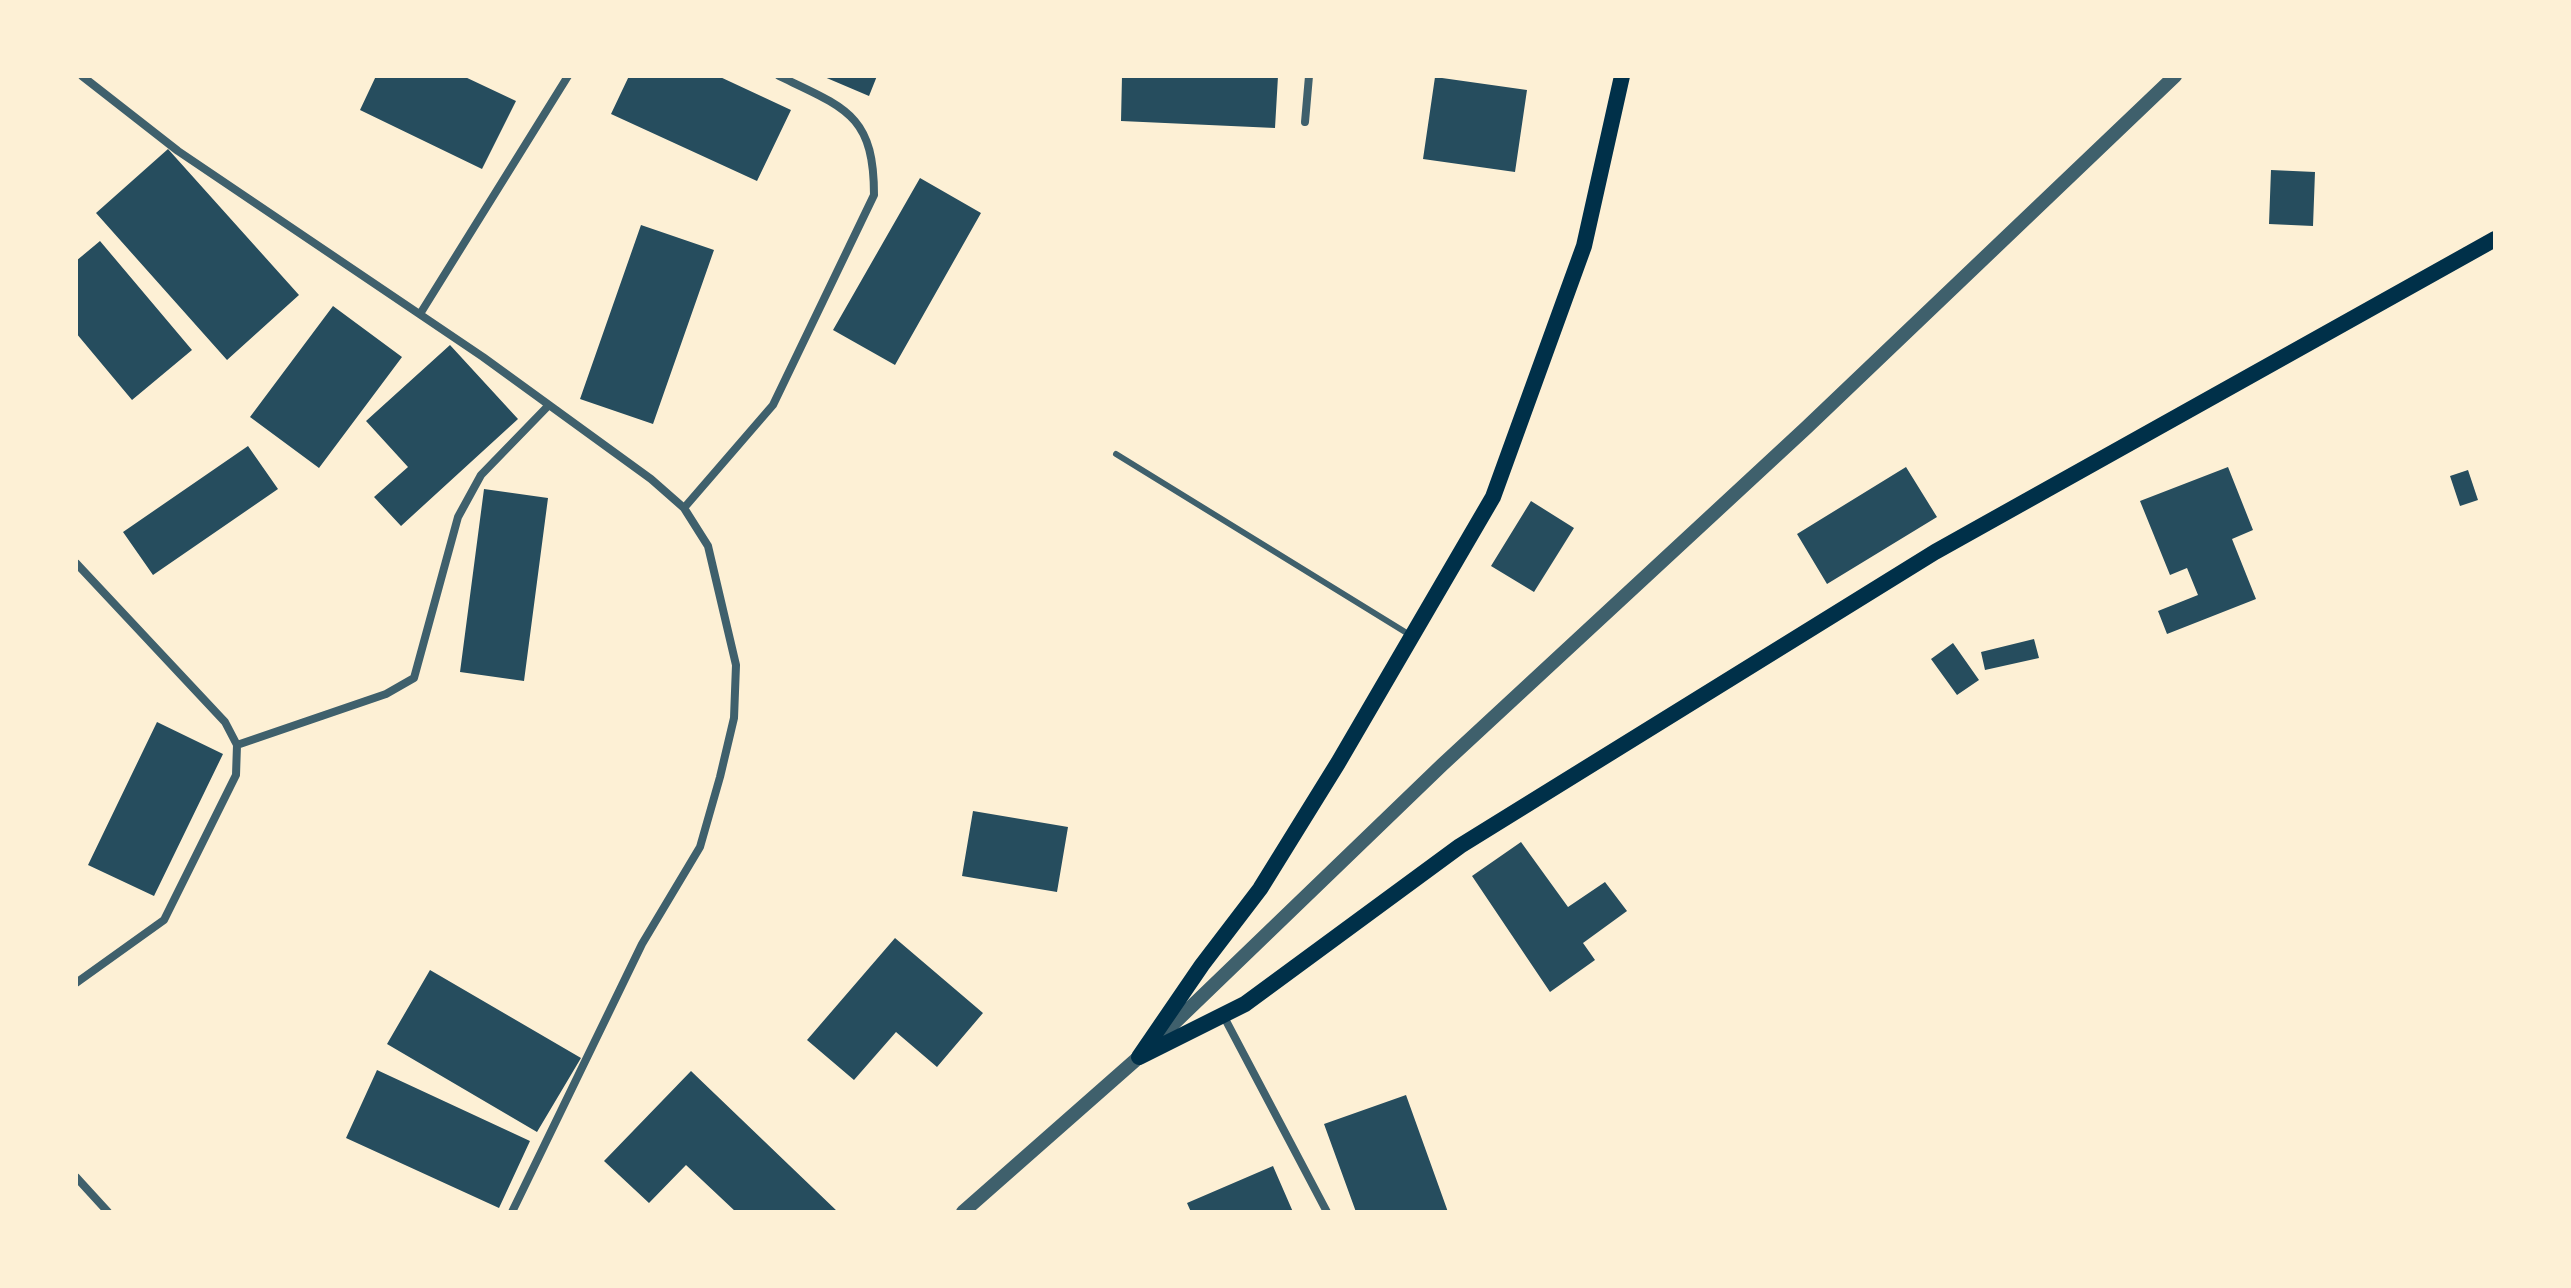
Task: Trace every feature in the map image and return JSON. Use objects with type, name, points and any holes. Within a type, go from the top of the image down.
[{"type":"main road","points":[[1139,1057],[1202,965],[1260,889],[1338,763],[1493,497],[1584,246],[1622,76]]},
{"type":"main road","points":[[1139,1057],[1245,1004],[1460,846],[1716,684],[1935,552],[2495,239]]},
{"type":"street","points":[[82,76],[178,151],[420,314],[684,508],[708,546],[736,665],[734,718],[700,847],[642,944],[512,1212]]},
{"type":"street","points":[[420,314],[568,76]]},
{"type":"street","points":[[684,508],[773,405],[874,195],[874,158],[866,131],[829,100],[779,76]]},
{"type":"street","points":[[1305,122],[1309,76]]},
{"type":"street","points":[[963,1212],[1139,1057],[1442,765],[1806,428],[2175,76]]},
{"type":"street","points":[[237,745],[386,694],[414,678],[458,517],[481,475],[548,406]]},
{"type":"street","points":[[76,563],[225,722],[237,745],[236,775],[164,920],[76,983]]},
{"type":"street","points":[[1223,1015],[1327,1212]]},
{"type":"street","points":[[76,1177],[108,1212]]},
{"type":"lane","points":[[1116,454],[1410,635]]},
{"type":"building","points":[[376,76],[463,76],[516,101],[482,169],[360,110]]},
{"type":"building","points":[[629,76],[718,76],[791,110],[757,181],[611,114]]},
{"type":"building","points":[[822,76],[877,76],[869,96]]},
{"type":"building","points":[[1122,76],[1278,76],[1275,128],[1121,121]]},
{"type":"building","points":[[1435,77],[1527,90],[1515,172],[1423,159]]},
{"type":"building","points":[[168,149],[299,295],[227,360],[96,213]]},
{"type":"building","points":[[2271,170],[2315,172],[2313,226],[2269,224]]},
{"type":"building","points":[[920,178],[981,213],[895,365],[833,330]]},
{"type":"building","points":[[641,225],[714,250],[653,424],[580,399]]},
{"type":"building","points":[[100,241],[192,350],[132,400],[76,333],[76,261]]},
{"type":"building","points":[[333,306],[402,357],[319,468],[250,417]]},
{"type":"building","points":[[450,345],[518,419],[401,526],[374,497],[408,467],[366,421]]},
{"type":"building","points":[[248,446],[278,489],[153,575],[123,532]]},
{"type":"building","points":[[1906,467],[1937,517],[1827,584],[1797,534]]},
{"type":"building","points":[[2228,467],[2253,530],[2232,539],[2256,599],[2167,634],[2158,611],[2198,595],[2187,568],[2170,575],[2140,501]]},
{"type":"building","points":[[2468,470],[2478,500],[2460,506],[2450,476]]},
{"type":"building","points":[[484,489],[548,498],[524,681],[460,672]]},
{"type":"building","points":[[1531,501],[1574,528],[1534,592],[1491,566]]},
{"type":"building","points":[[2034,639],[2039,658],[1985,670],[1981,652]]},
{"type":"building","points":[[1953,643],[1979,680],[1957,695],[1931,659]]},
{"type":"building","points":[[157,722],[223,754],[154,896],[88,865]]},
{"type":"building","points":[[973,811],[1068,827],[1057,892],[962,876]]},
{"type":"building","points":[[1521,842],[1568,907],[1605,882],[1627,911],[1583,943],[1595,960],[1550,992],[1472,876]]},
{"type":"building","points":[[895,938],[983,1013],[937,1067],[896,1032],[854,1080],[807,1040]]},
{"type":"building","points":[[430,970],[581,1058],[537,1132],[387,1044]]},
{"type":"building","points":[[377,1070],[530,1141],[499,1208],[346,1138]]},
{"type":"building","points":[[691,1071],[838,1212],[736,1212],[686,1165],[649,1203],[604,1161]]},
{"type":"building","points":[[1406,1095],[1448,1212],[1356,1212],[1324,1124]]},
{"type":"building","points":[[1273,1166],[1293,1212],[1191,1212],[1187,1203]]}]
